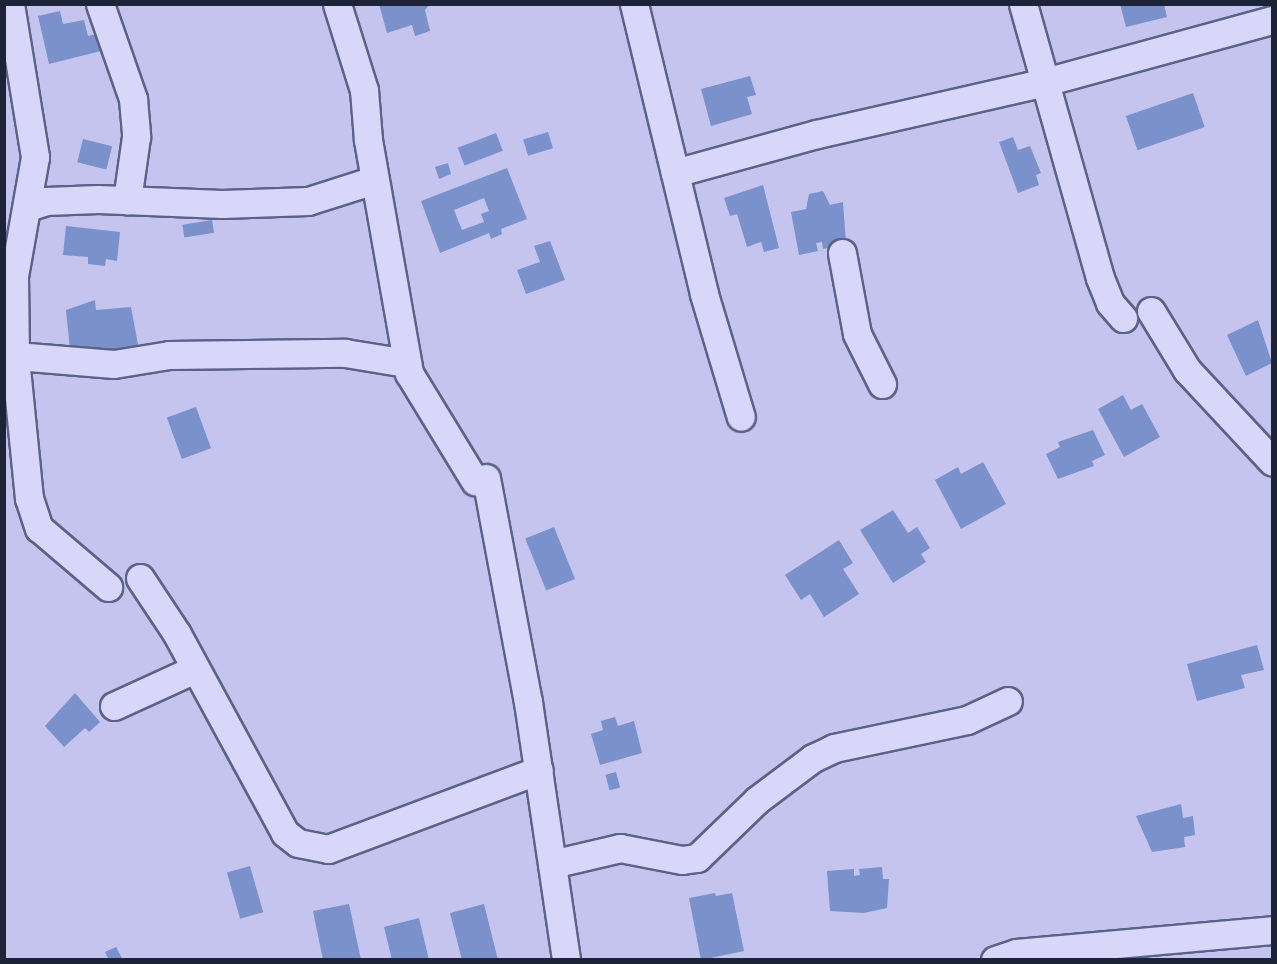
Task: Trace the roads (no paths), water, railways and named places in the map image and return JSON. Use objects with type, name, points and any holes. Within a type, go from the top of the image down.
[{"type":"street","points":[[10,4],[35,157],[14,276],[10,356],[29,498],[39,528],[108,587]]},
{"type":"street","points":[[100,4],[133,99],[136,137],[127,200]]},
{"type":"street","points":[[337,4],[364,90],[374,180],[407,363],[481,479],[539,770],[566,960]]},
{"type":"street","points":[[634,4],[675,173],[741,417]]},
{"type":"street","points":[[1023,4],[1100,278],[1123,318]]},
{"type":"street","points":[[675,173],[817,134],[1045,82],[1272,20]]},
{"type":"street","points":[[28,207],[46,201],[127,200],[222,204],[308,201],[374,180]]},
{"type":"street","points":[[842,253],[857,334],[882,384]]},
{"type":"street","points":[[1151,311],[1187,370],[1272,461]]},
{"type":"street","points":[[10,356],[114,364],[169,355],[274,352],[345,353],[407,363]]},
{"type":"street","points":[[140,578],[195,669],[285,833],[306,847],[328,849],[539,770]]},
{"type":"street","points":[[114,706],[195,669]]},
{"type":"street","points":[[552,864],[620,848],[681,860],[697,858],[757,800],[813,758],[834,748],[957,723],[1008,701]]},
{"type":"street","points":[[995,960],[1016,953],[1272,930]]}]
